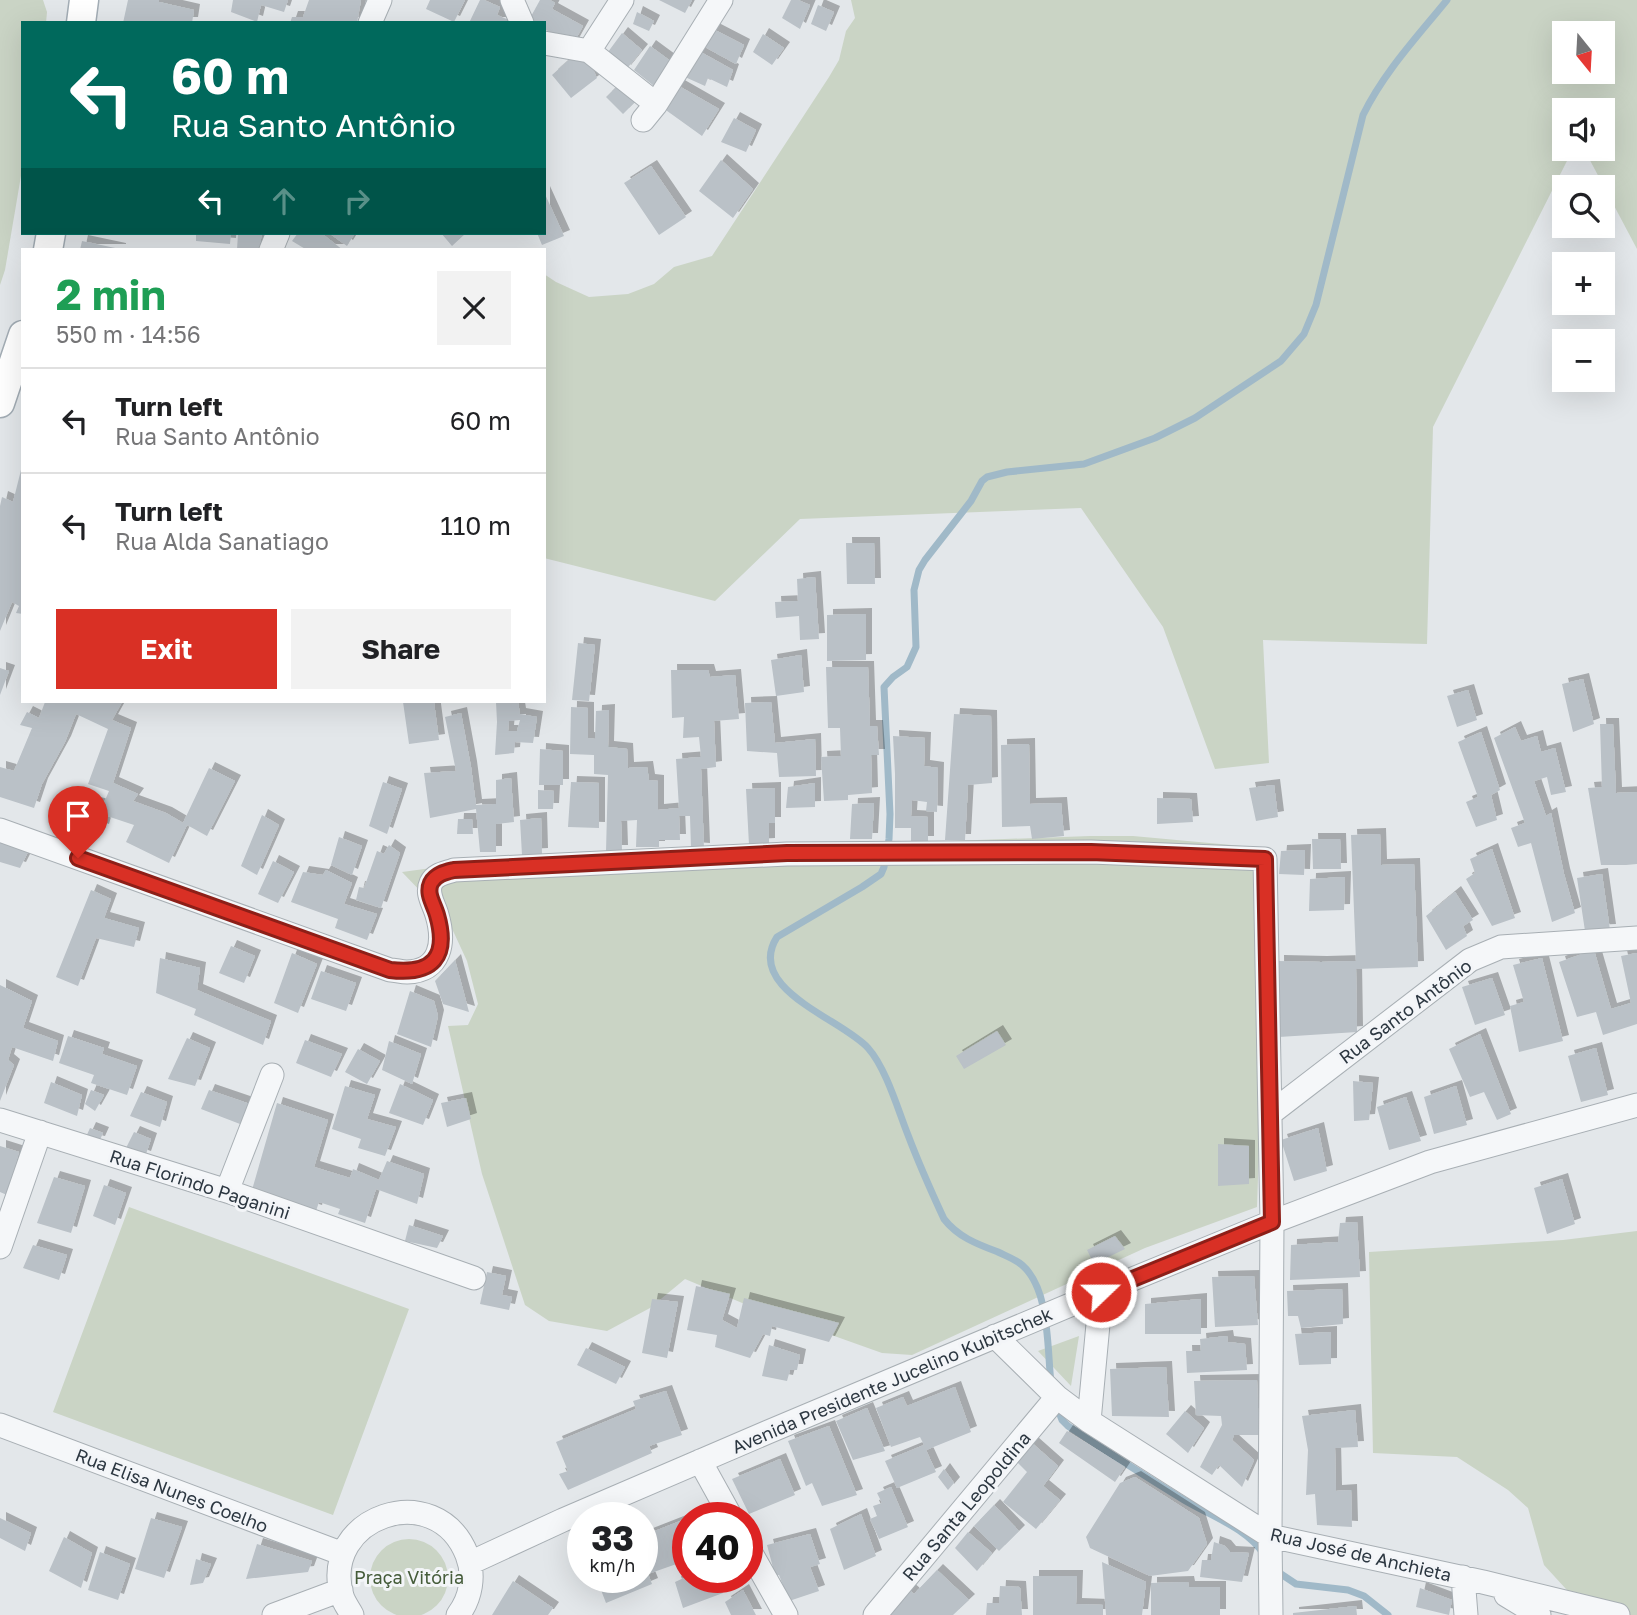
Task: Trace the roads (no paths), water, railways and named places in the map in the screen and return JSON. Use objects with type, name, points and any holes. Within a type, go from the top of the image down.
[{"type":"main road","points":[[81,21],[83,0]]},
{"type":"main road","points":[[0,403],[21,341]]},
{"type":"street","points":[[371,21],[380,0]]},
{"type":"street","points":[[512,0],[521,21]]},
{"type":"street","points":[[589,51],[622,0]]},
{"type":"street","points":[[546,43],[589,51],[649,112],[721,0]]},
{"type":"street","points":[[0,830],[390,970],[407,972],[425,968],[434,962],[440,949],[437,915],[429,891],[432,880],[454,870],[787,853],[1091,852],[1265,859],[1272,1222],[1271,1615]]},
{"type":"street","name":"Rua Santo Antônio","points":[[1271,1113],[1470,960],[1501,947],[1637,938]]},
{"type":"street","points":[[227,1191],[272,1075]]},
{"type":"street","name":"Avenida Presidente Jucelino Kubitschek","points":[[470,1563],[700,1461],[1272,1222],[1430,1163],[1637,1105]]},
{"type":"street","name":"Rua Florindo Paganini","points":[[0,1120],[227,1191],[474,1278]]},
{"type":"street","points":[[0,1247],[40,1132]]},
{"type":"street","points":[[1089,1421],[1101,1292]]},
{"type":"street","name":"Rua José de Anchieta","points":[[995,1336],[1057,1397],[1089,1421],[1270,1536],[1618,1615]]},
{"type":"street","name":"Rua Santa Leopoldina","points":[[875,1615],[1057,1397]]},
{"type":"street","name":"Rua Elisa Nunes Coelho","points":[[0,1425],[343,1554]]},
{"type":"street","points":[[700,1461],[723,1502]]},
{"type":"street","points":[[352,1615],[342,1597],[340,1567],[343,1554],[353,1536],[368,1523],[387,1514],[407,1511],[427,1514],[447,1525],[462,1542],[470,1563],[471,1586],[464,1607],[458,1615]]},
{"type":"street","points":[[763,1574],[786,1615]]},
{"type":"street","points":[[1465,1615],[1473,1580],[1539,1615]]},
{"type":"street","points":[[274,1615],[341,1590]]},
{"type":"waterway","points":[[1051,1383],[1046,1320],[1038,1289],[1031,1276],[1016,1261],[968,1239],[955,1231],[944,1219],[886,1078],[874,1056],[855,1037],[800,1001],[784,987],[774,972],[770,956],[777,937],[862,887],[881,874],[884,867],[890,814],[884,687],[907,667],[916,647],[914,590],[919,570],[925,560],[987,477],[1007,472],[1084,464],[1155,438],[1195,418],[1281,361],[1304,334],[1316,305],[1363,115],[1391,69],[1447,0]]},
{"type":"waterway","points":[[1056,1404],[1062,1420],[1068,1426],[1184,1500],[1239,1530],[1264,1555]]},
{"type":"waterway","points":[[1275,1570],[1296,1584],[1348,1590],[1364,1596],[1388,1615]]},
{"type":"park label","name":"Praça Vitória","points":[[409,1577]]}]
